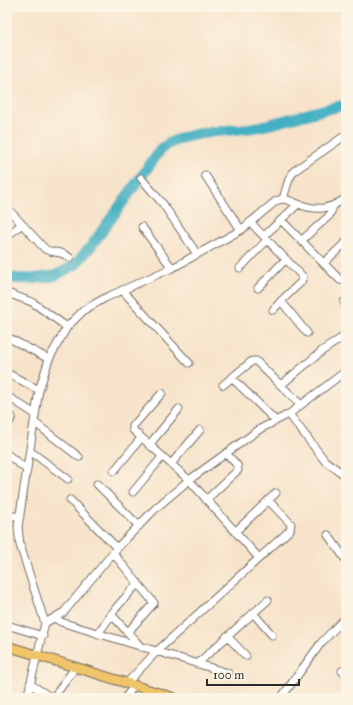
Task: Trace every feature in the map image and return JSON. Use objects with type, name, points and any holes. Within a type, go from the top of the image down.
[{"type":"main road","points":[[7,646],[175,698]]},
{"type":"street","points":[[283,198],[289,179],[294,171],[346,135]]},
{"type":"street","points":[[205,175],[241,230]]},
{"type":"street","points":[[141,178],[163,204],[197,254]]},
{"type":"street","points":[[26,698],[38,656],[45,623],[20,545],[18,527],[39,390],[49,359],[67,327],[89,306],[172,268],[241,230],[272,203],[283,198],[298,204],[322,208],[333,207],[346,198]]},
{"type":"street","points":[[240,268],[281,220],[298,204]]},
{"type":"street","points":[[302,240],[329,216],[333,207]]},
{"type":"street","points":[[7,208],[45,249],[53,252],[63,252],[70,258]]},
{"type":"street","points":[[281,220],[340,280],[346,281]]},
{"type":"street","points":[[250,222],[303,277],[303,280],[273,310]]},
{"type":"street","points":[[7,236],[22,224]]},
{"type":"street","points":[[142,227],[172,268]]},
{"type":"street","points":[[324,263],[346,242]]},
{"type":"street","points":[[258,288],[286,259]]},
{"type":"street","points":[[122,290],[190,363]]},
{"type":"street","points":[[7,293],[32,302],[67,327]]},
{"type":"street","points":[[281,301],[307,333]]},
{"type":"street","points":[[281,385],[322,351],[346,335]]},
{"type":"street","points":[[7,337],[49,359]]},
{"type":"street","points":[[224,385],[254,361],[258,362],[301,405]]},
{"type":"street","points":[[45,623],[55,618],[76,599],[115,550],[189,480],[275,420],[289,414],[346,371]]},
{"type":"street","points":[[7,372],[39,390]]},
{"type":"street","points":[[232,378],[275,420]]},
{"type":"street","points":[[162,392],[132,428],[134,432],[189,480],[259,558]]},
{"type":"street","points":[[7,396],[35,414]]},
{"type":"street","points":[[149,445],[179,409]]},
{"type":"street","points":[[289,414],[325,461],[346,476]]},
{"type":"street","points":[[7,425],[12,417]]},
{"type":"street","points":[[34,422],[79,457]]},
{"type":"street","points":[[171,464],[200,430]]},
{"type":"street","points":[[114,471],[141,438]]},
{"type":"street","points":[[30,450],[68,479]]},
{"type":"street","points":[[206,500],[238,470],[237,465],[226,453]]},
{"type":"street","points":[[7,454],[27,470]]},
{"type":"street","points":[[133,492],[162,457]]},
{"type":"street","points":[[97,484],[139,526]]},
{"type":"street","points":[[235,532],[276,493]]},
{"type":"street","points":[[70,500],[115,550],[154,603],[128,632]]},
{"type":"street","points":[[125,698],[130,685],[156,652],[290,530],[291,526],[268,500]]},
{"type":"street","points":[[7,516],[20,516]]},
{"type":"street","points":[[328,535],[346,560]]},
{"type":"street","points":[[98,634],[111,614],[138,583]]},
{"type":"street","points":[[196,664],[268,600]]},
{"type":"street","points":[[253,613],[272,635]]},
{"type":"street","points":[[111,614],[142,647]]},
{"type":"street","points":[[281,698],[321,643],[346,617]]},
{"type":"street","points":[[55,618],[60,622],[228,673]]},
{"type":"street","points":[[7,626],[43,636]]},
{"type":"street","points":[[227,636],[246,656]]},
{"type":"street","points":[[30,684],[53,698],[75,668]]},
{"type":"waterway","points":[[7,278],[31,279],[54,276],[75,265],[92,245],[161,149],[172,142],[196,134],[262,126],[346,105]]}]
